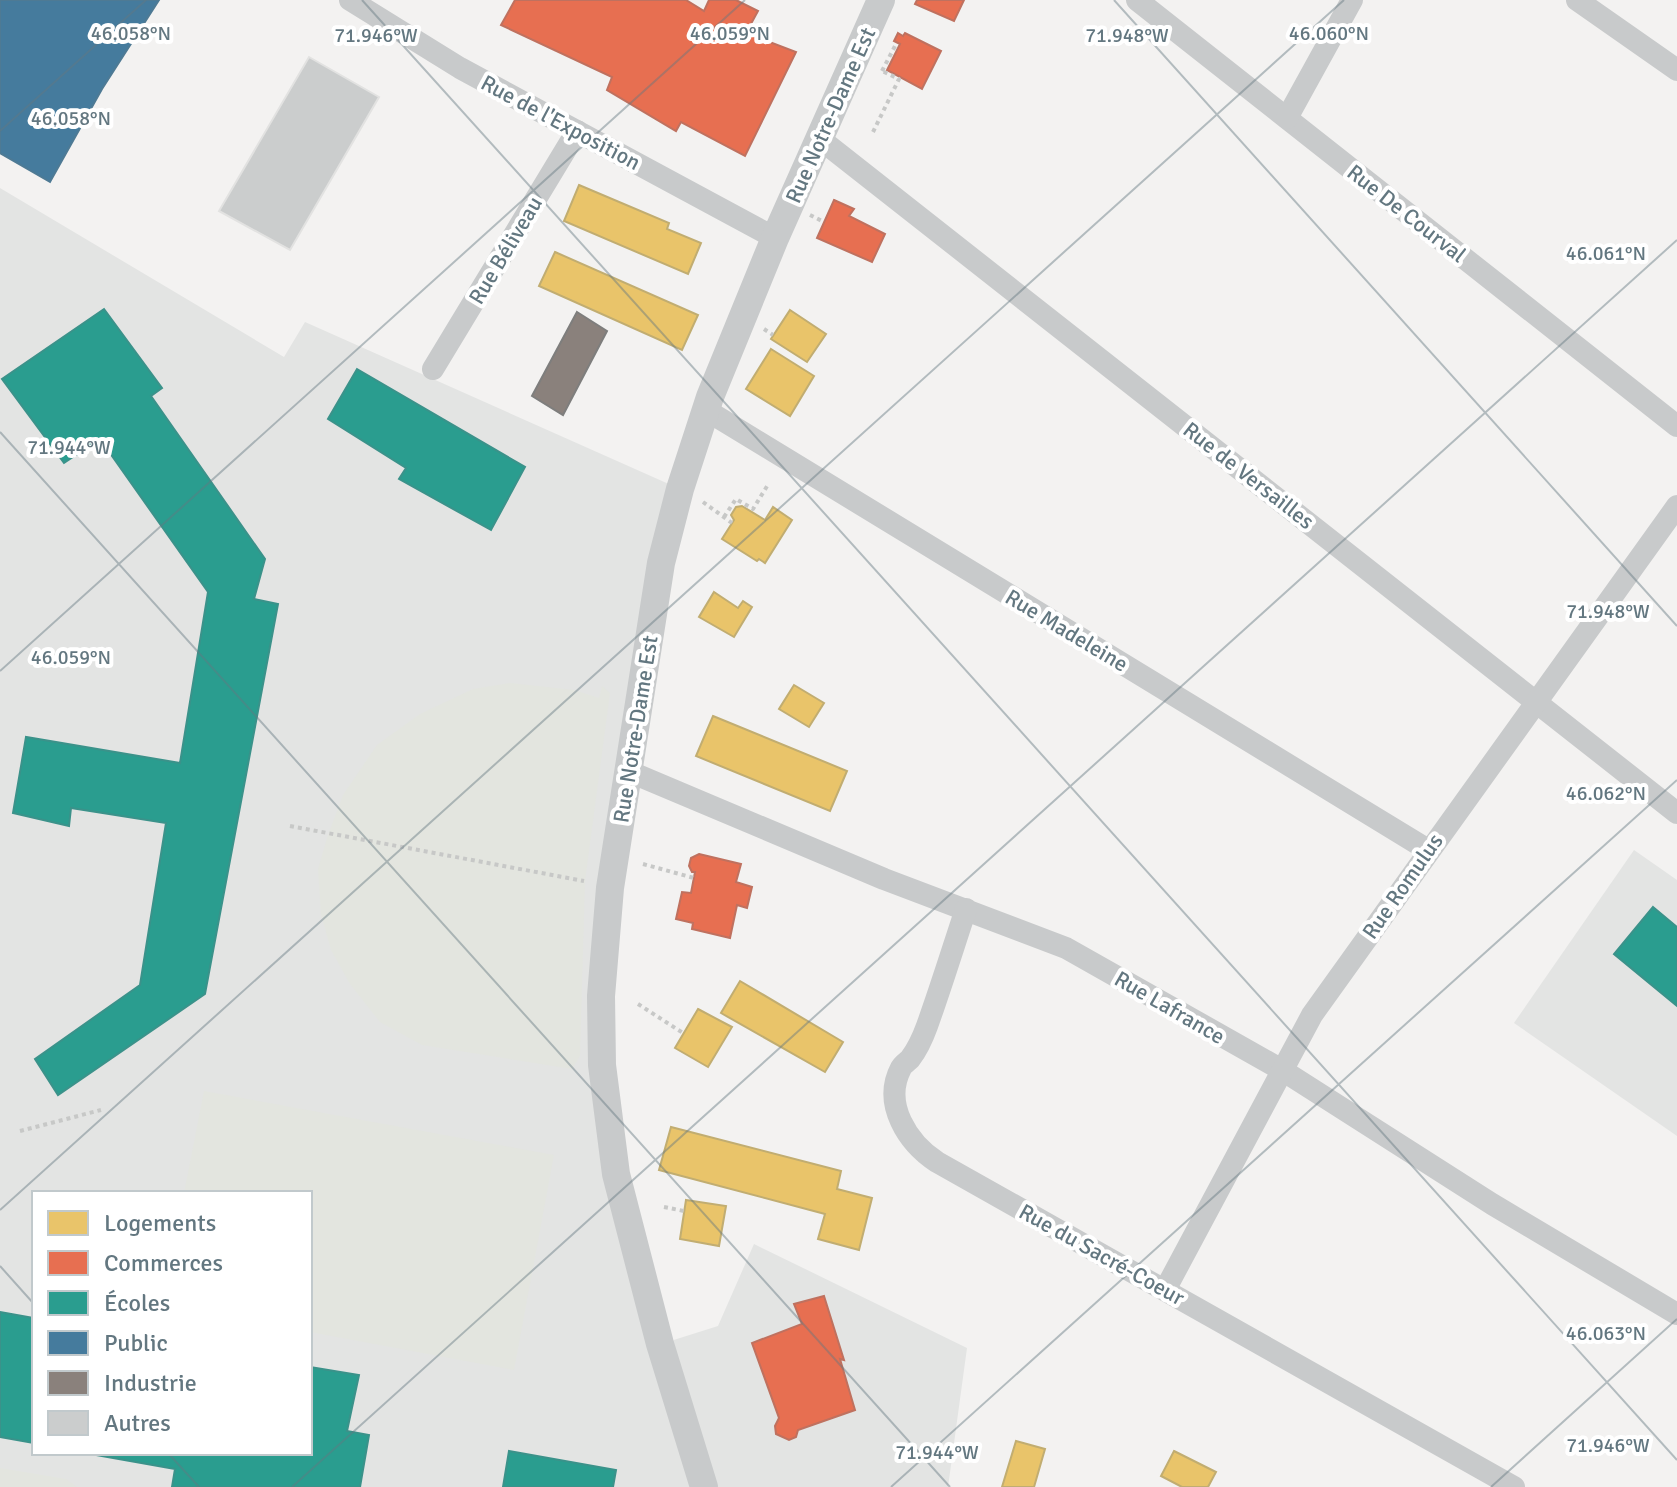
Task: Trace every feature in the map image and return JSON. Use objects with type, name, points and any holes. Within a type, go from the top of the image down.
[{"type":"street","name":"Rue de l'Exposition","points":[[350,0],[460,68],[775,238]]},
{"type":"street","name":"Rue Notre-Dame Est","points":[[704,1487],[660,1344],[616,1174],[602,1065],[601,996],[610,888],[661,563],[680,489],[706,410],[775,238],[881,0]]},
{"type":"street","name":"Rue De Courval","points":[[1137,0],[1677,426]]},
{"type":"street","points":[[1287,118],[1352,0]]},
{"type":"street","points":[[1577,0],[1677,70]]},
{"type":"street","name":"Rue Béliveau","points":[[433,369],[577,131]]},
{"type":"street","name":"Rue de Versailles","points":[[820,139],[1677,813]]},
{"type":"street","name":"Rue Madeleine","points":[[706,410],[1428,850]]},
{"type":"street","name":"Rue Romulus","points":[[1165,1290],[1312,1015],[1677,506]]},
{"type":"street","name":"Rue Lafrance","points":[[628,771],[872,874],[1066,948],[1282,1070],[1492,1204],[1677,1314]]},
{"type":"street","name":"Rue du Sacré-Coeur","points":[[966,909],[923,1037],[910,1059],[901,1067],[897,1104],[907,1136],[937,1162],[1514,1487]]},
{"type":"path","points":[[873,132],[899,79],[882,71]]},
{"type":"path","points":[[724,517],[736,499],[753,509],[769,483]]},
{"type":"path","points":[[703,502],[732,523]]},
{"type":"path","points":[[290,826],[610,888]]},
{"type":"path","points":[[643,864],[694,878]]},
{"type":"path","points":[[638,1004],[683,1033]]},
{"type":"path","points":[[20,1131],[101,1110]]},
{"type":"path","points":[[664,1207],[684,1211]]},
{"type":"shaded area","points":[[0,188],[284,357],[305,322],[680,489],[661,563],[602,1062],[661,1344],[718,1326],[754,1244],[967,1348],[948,1487],[0,1487]]},
{"type":"shaded area","points":[[510,683],[574,690],[599,698],[602,686],[610,693],[585,881],[580,1056],[572,1069],[422,1045],[380,1022],[350,984],[331,950],[321,914],[318,869],[328,835],[343,795],[377,745],[420,714],[473,689]]},
{"type":"shaded area","points":[[1634,850],[1677,880],[1677,1136],[1514,1023]]},
{"type":"shaded area","points":[[204,1091],[554,1155],[514,1370],[312,1332],[312,1191],[184,1191]]},
{"type":"shaded area","points":[[0,1468],[66,1479],[77,1487],[0,1487]]},
{"type":"building: Logements","points":[[579,185],[669,223],[667,229],[701,243],[688,274],[564,221]]},
{"type":"building: Logements","points":[[555,252],[698,315],[682,350],[539,286]]},
{"type":"building: Logements","points":[[790,310],[826,334],[807,362],[771,339]]},
{"type":"building: Logements","points":[[771,349],[814,376],[790,416],[746,389]]},
{"type":"building: Logements","points":[[742,506],[765,520],[773,507],[792,520],[765,563],[722,539],[734,520],[731,515],[736,507]]},
{"type":"building: Logements","points":[[714,592],[738,608],[743,601],[752,607],[734,637],[699,617]]},
{"type":"building: Logements","points":[[794,685],[824,703],[809,727],[779,709]]},
{"type":"building: Logements","points":[[713,716],[847,771],[830,811],[696,756]]},
{"type":"building: Logements","points":[[740,981],[843,1042],[825,1072],[721,1013]]},
{"type":"building: Logements","points":[[698,1009],[732,1027],[708,1067],[675,1048]]},
{"type":"building: Logements","points":[[671,1127],[841,1171],[837,1189],[872,1198],[859,1250],[818,1239],[825,1214],[659,1170]]},
{"type":"building: Logements","points":[[686,1200],[726,1206],[719,1246],[680,1239]]},
{"type":"building: Logements","points":[[1016,1441],[1045,1449],[1034,1487],[1002,1487]]},
{"type":"building: Logements","points":[[1174,1451],[1216,1472],[1208,1487],[1182,1487],[1161,1476]]},
{"type":"building: Commerces","points":[[515,0],[686,0],[704,11],[709,0],[736,0],[758,11],[746,33],[796,52],[745,156],[681,122],[676,131],[607,90],[612,77],[501,25]]},
{"type":"building: Commerces","points":[[917,0],[964,0],[954,21],[915,4]]},
{"type":"building: Commerces","points":[[898,33],[903,36],[905,33],[941,51],[922,89],[887,70],[900,44],[894,41]]},
{"type":"building: Commerces","points":[[834,200],[854,209],[849,216],[885,234],[872,262],[817,238]]},
{"type":"building: Commerces","points":[[699,854],[741,864],[736,882],[752,887],[747,908],[737,905],[730,938],[692,929],[693,923],[676,919],[682,892],[691,893],[695,872],[689,866],[691,858]]},
{"type":"building: Commerces","points":[[824,1296],[844,1360],[840,1359],[855,1410],[798,1430],[796,1437],[789,1440],[776,1434],[775,1426],[779,1418],[752,1343],[802,1324],[794,1304]]},
{"type":"building: Écoles","points":[[104,309],[162,388],[151,396],[265,559],[254,599],[278,604],[205,994],[58,1095],[35,1059],[140,985],[166,823],[71,808],[69,826],[13,813],[26,737],[180,763],[208,592],[100,439],[64,463],[2,379]]},
{"type":"building: Écoles","points":[[357,369],[525,467],[491,530],[399,479],[406,468],[328,419]]},
{"type":"building: Écoles","points":[[1653,907],[1677,927],[1677,1006],[1614,954]]},
{"type":"building: Écoles","points":[[0,1312],[32,1318],[32,1443],[0,1437]]},
{"type":"building: Écoles","points":[[312,1367],[359,1375],[347,1431],[369,1435],[360,1487],[172,1487],[175,1469],[96,1455],[312,1455]]},
{"type":"building: Écoles","points":[[509,1451],[616,1470],[613,1487],[503,1487]]},
{"type":"building: Public","points":[[0,0],[159,0],[102,89],[50,182],[0,153]]},
{"type":"building: Industrie","points":[[577,312],[607,331],[563,415],[532,396]]},
{"type":"building: Autres","points":[[309,57],[379,97],[290,250],[219,211]]}]
